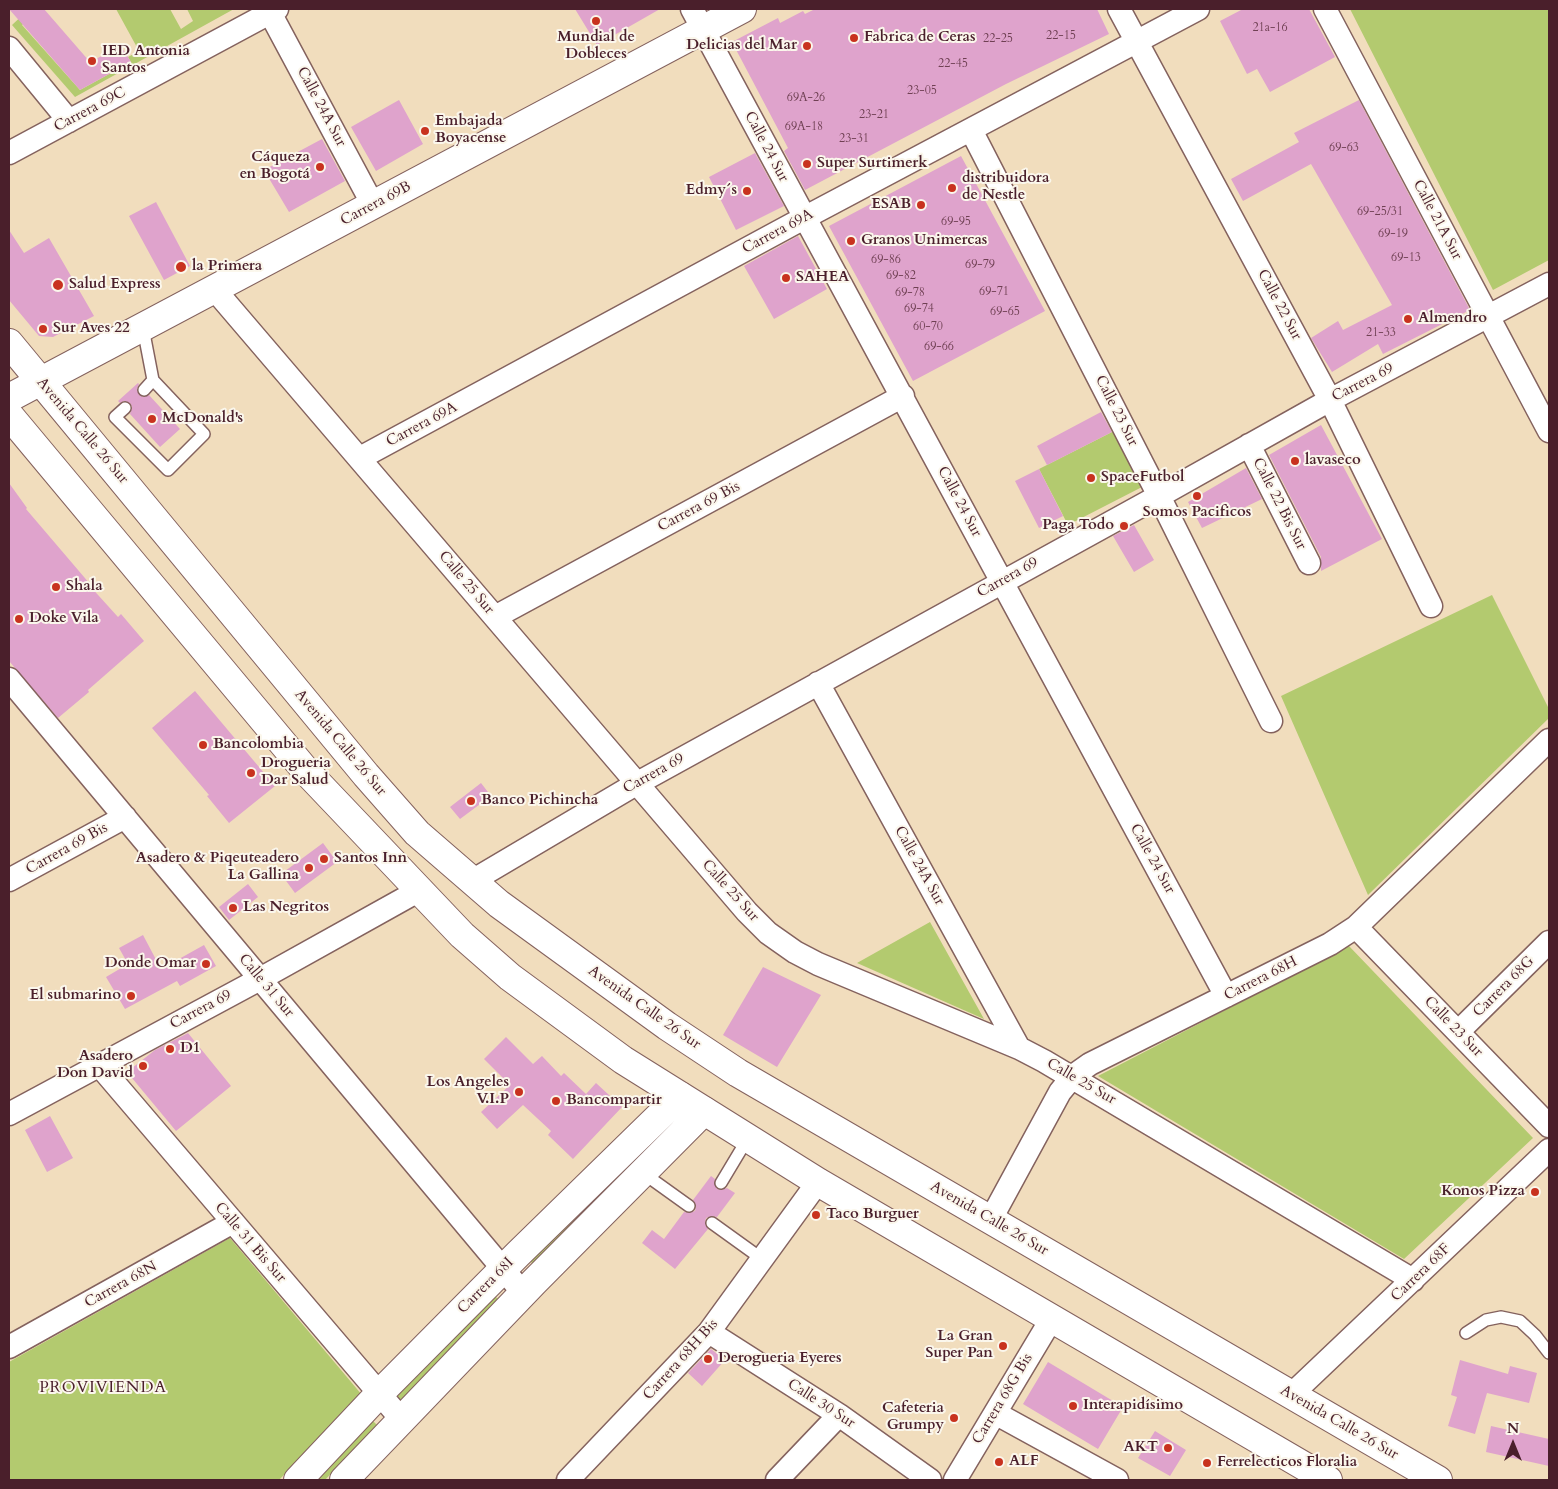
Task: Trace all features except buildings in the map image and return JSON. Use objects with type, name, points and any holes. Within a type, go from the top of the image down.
[{"type":"main road","name":"Carrera 69B","points":[[9,398],[373,205],[697,19],[742,9]]},
{"type":"main road","name":"Avenida Calle 26 Sur","points":[[9,343],[366,775],[417,833],[499,904],[666,1026],[738,1073],[1438,1480]]},
{"type":"main road","points":[[9,415],[306,771],[418,891],[462,935],[510,977],[623,1060],[818,1182],[1328,1480]]},
{"type":"main road","name":"Carrera 68I","points":[[298,1480],[379,1394],[503,1269],[680,1096]]},
{"type":"main road","name":"Carrera 68I","points":[[344,1480],[704,1111]]},
{"type":"street","name":"Calle 22 Sur","points":[[1119,9],[1330,400],[1431,606]]},
{"type":"street","name":"Carrera 69A","points":[[360,458],[804,218],[1198,9]]},
{"type":"street","name":"Calle 21A Sur","points":[[1325,9],[1549,431]]},
{"type":"street","name":"Carrera 69C","points":[[9,153],[272,10]]},
{"type":"street","name":"Calle 24A Sur","points":[[272,10],[373,205]]},
{"type":"street","name":"Calle 24 Sur","points":[[697,19],[804,218],[903,396],[1001,582],[1226,996]]},
{"type":"street","points":[[9,48],[69,121]]},
{"type":"street","name":"Calle 23 Sur","points":[[971,130],[1159,496],[1271,721]]},
{"type":"street","name":"Carrera 69","points":[[472,882],[636,784],[1330,400],[1400,369],[1549,284]]},
{"type":"street","name":"Calle 25 Sur","points":[[215,290],[636,784],[747,912],[768,932],[795,952],[818,964],[1019,1048],[1072,1076],[1413,1280]]},
{"type":"street","name":"Carrera 69 Bis","points":[[495,618],[903,396]]},
{"type":"street","name":"Calle 22 Bis Sur","points":[[1249,445],[1309,563]]},
{"type":"street","name":"Calle 31 Sur","points":[[9,679],[524,1294]]},
{"type":"street","name":"Calle 24A Sur","points":[[818,683],[1019,1048]]},
{"type":"street","name":"Carrera 68H","points":[[991,1220],[1060,1092],[1072,1076],[1090,1064],[1330,944],[1356,928],[1549,740]]},
{"type":"street","name":"Carrera 69 Bis","points":[[9,880],[124,817]]},
{"type":"street","name":"Carrera 69","points":[[9,1114],[260,979],[418,891]]},
{"type":"street","name":"Calle 23 Sur","points":[[1356,928],[1549,1126]]},
{"type":"street","name":"Carrera 68G","points":[[1458,1032],[1549,942]]},
{"type":"street","name":"Calle 31 Bis Sur","points":[[99,1065],[402,1420]]},
{"type":"street","name":"Carrera 68F","points":[[1292,1395],[1549,1150]]},
{"type":"street","name":"Carrera 68H Bis","points":[[568,1480],[709,1332],[818,1182]]},
{"type":"street","name":"Carrera 68N","points":[[9,1347],[233,1222]]},
{"type":"street","name":"Carrera 68G Bis","points":[[955,1480],[1052,1318]]},
{"type":"street","name":"Calle 30 Sur","points":[[709,1332],[839,1415],[930,1480]]},
{"type":"street","points":[[995,1413],[1117,1480]]},
{"type":"street","points":[[777,1480],[839,1415]]},
{"type":"lane","points":[[125,408],[115,417],[168,470],[204,434],[153,380],[142,328]]},
{"type":"lane","points":[[144,390],[153,380]]},
{"type":"lane","points":[[721,1183],[748,1138]]},
{"type":"lane","points":[[643,1173],[689,1206]]},
{"type":"lane","points":[[712,1223],[762,1259]]},
{"type":"lane","points":[[1466,1333],[1486,1320],[1501,1317],[1520,1321],[1535,1335],[1549,1353]]},
{"type":"green space","points":[[116,9],[170,9],[181,29],[193,21],[187,9],[234,9],[75,97],[12,25],[28,10],[32,16],[22,25],[80,90],[131,62],[128,57],[139,51]]},
{"type":"green space","points":[[1350,9],[1549,9],[1549,260],[1493,290]]},
{"type":"green space","name":"SpaceFutbol","points":[[1114,431],[1142,487],[1068,525],[1039,469]]},
{"type":"green space","points":[[1492,595],[1549,709],[1549,718],[1368,895],[1281,696]]},
{"type":"green space","points":[[930,922],[984,1019],[857,963]]},
{"type":"green space","points":[[1349,946],[1533,1138],[1404,1259],[1098,1076]]},
{"type":"green space","points":[[649,1137],[656,1143],[533,1264],[526,1257]]},
{"type":"green space","points":[[230,1238],[362,1395],[279,1480],[9,1480],[9,1362]]},
{"type":"green space","points":[[493,1294],[500,1301],[401,1401],[394,1394]]},
{"type":"green space","points":[[369,1417],[377,1425],[325,1480],[310,1480]]},
{"type":"place","name":"Mundial de Dobleces","points":[[596,21]]},
{"type":"place","name":"Fabrica de Ceras","points":[[854,38]]},
{"type":"place","name":"Delicias del Mar","points":[[807,46]]},
{"type":"place","name":"IED Antonia Santos","points":[[92,61]]},
{"type":"place","name":"Embajada Boyacense","points":[[425,131]]},
{"type":"place","name":"Super Surtimerk","points":[[807,164]]},
{"type":"place","name":"Cáqueza en Bogotá","points":[[320,167]]},
{"type":"place","name":"distribuidora de Nestle","points":[[952,188]]},
{"type":"place","name":"Edmy´s","points":[[747,191]]},
{"type":"place","name":"ESAB","points":[[921,205]]},
{"type":"place","name":"Granos Unimercas","points":[[851,241]]},
{"type":"place","name":"la Primera","points":[[181,267]]},
{"type":"place","name":"SAHEA","points":[[786,278]]},
{"type":"place","name":"Salud Express","points":[[58,285]]},
{"type":"place","name":"Almendro","points":[[1408,319]]},
{"type":"place","name":"Sur Aves 22","points":[[43,329]]},
{"type":"place","name":"McDonald's","points":[[152,419]]},
{"type":"place","name":"lavaseco","points":[[1295,461]]},
{"type":"place","name":"SpaceFutbol","points":[[1091,478]]},
{"type":"place","name":"Somos Pacificos","points":[[1197,496]]},
{"type":"place","name":"Paga Todo","points":[[1124,526]]},
{"type":"place","name":"Shala","points":[[56,587]]},
{"type":"place","name":"Doke Vila","points":[[19,619]]},
{"type":"place","name":"Bancolombia","points":[[203,745]]},
{"type":"place","name":"Drogueria Dar Salud","points":[[251,773]]},
{"type":"place","name":"Banco Pichincha","points":[[471,801]]},
{"type":"place","name":"Santos Inn","points":[[324,859]]},
{"type":"place","name":"Asadero & Piqeuteadero La Gallina","points":[[309,868]]},
{"type":"place","name":"Las Negritos","points":[[233,908]]},
{"type":"place","name":"Donde Omar","points":[[206,964]]},
{"type":"place","name":"El submarino","points":[[131,996]]},
{"type":"place","name":"D1","points":[[170,1049]]},
{"type":"place","name":"Asadero Don David","points":[[143,1066]]},
{"type":"place","name":"Los Angeles V.I.P","points":[[519,1092]]},
{"type":"place","name":"Bancompartir","points":[[556,1101]]},
{"type":"place","name":"Konos Pizza","points":[[1535,1192]]},
{"type":"place","name":"Taco Burguer","points":[[816,1215]]},
{"type":"place","name":"La Gran Super Pan","points":[[1003,1346]]},
{"type":"place","name":"Derogueria Eyeres","points":[[708,1359]]},
{"type":"place","name":"Interapidísimo","points":[[1073,1406]]},
{"type":"place","name":"Cafeteria Grumpy","points":[[954,1418]]},
{"type":"place","name":"AKT","points":[[1168,1448]]},
{"type":"place","name":"ALF","points":[[999,1462]]},
{"type":"place","name":"Ferrelecticos Floralia","points":[[1207,1463]]},
{"type":"district","name":"PROVIVIENDA","points":[[103,1388]]}]
